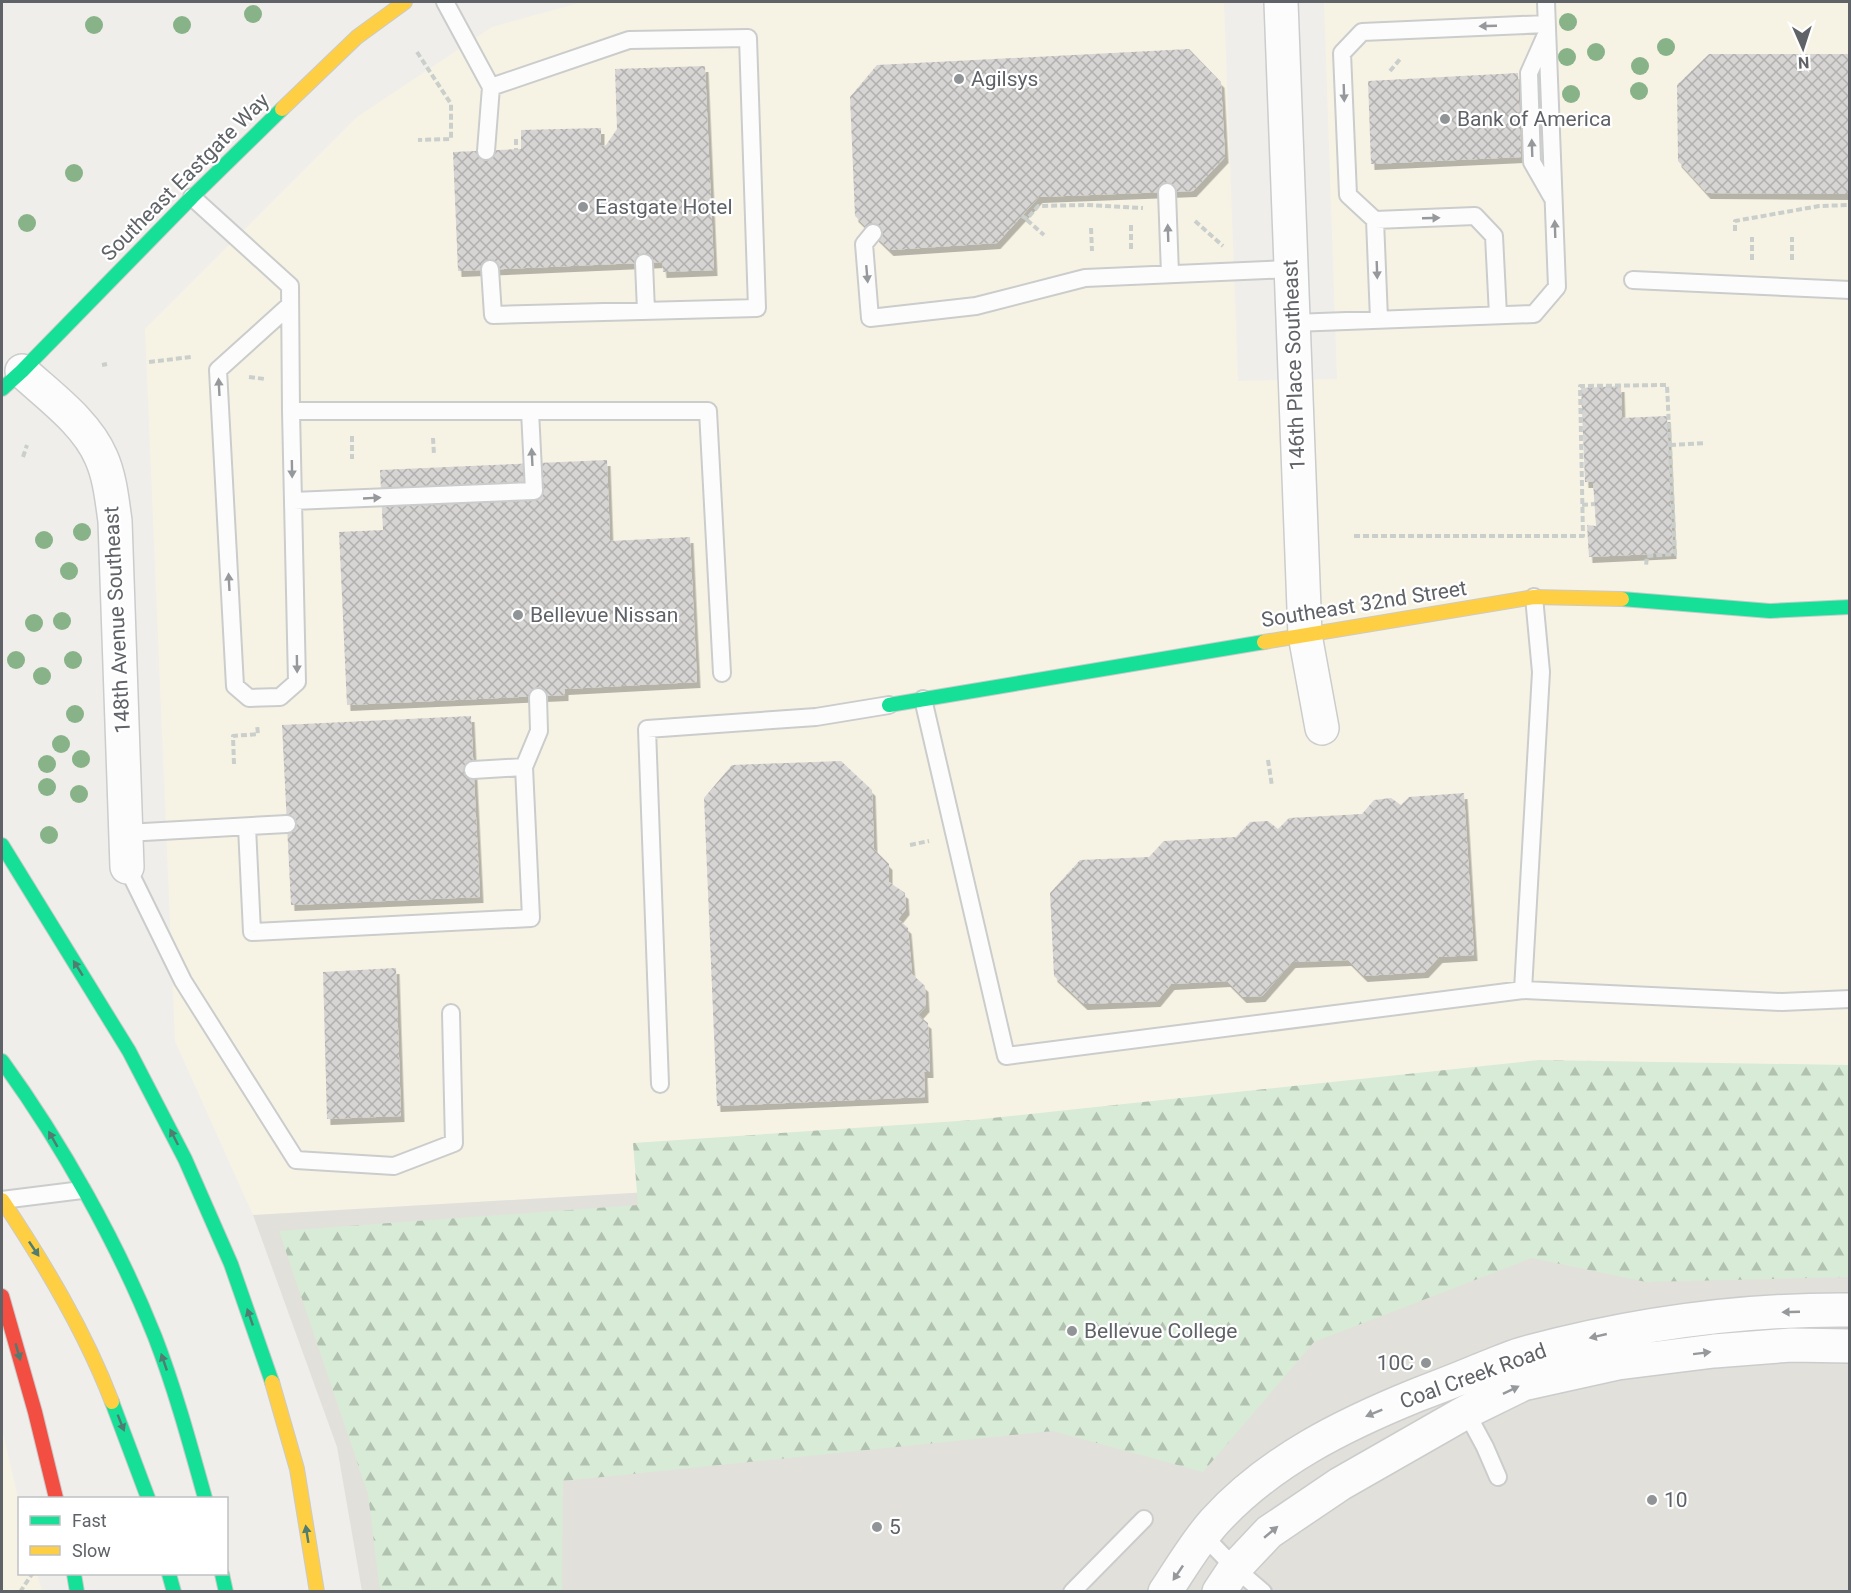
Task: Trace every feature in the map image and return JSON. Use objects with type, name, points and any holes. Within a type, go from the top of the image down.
[{"type":"main road","name":"Southeast Eastgate Way","points":[[12,380],[192,197],[357,37],[405,2]]},
{"type":"main road","name":"Southeast 32nd Street","points":[[889,705],[1534,597],[1643,600],[1770,611],[1850,607]]},
{"type":"main road","points":[[2,845],[129,1051],[185,1159],[231,1264],[269,1372],[297,1469],[317,1592]]},
{"type":"main road","points":[[2,1061],[25,1092],[82,1190],[133,1286],[162,1354],[186,1425],[205,1497]]},
{"type":"main road","points":[[2,1200],[40,1257],[102,1377],[148,1497]]},
{"type":"main road","points":[[2,1296],[36,1412],[56,1497]]},
{"type":"main road","points":[[74,1575],[77,1592]]},
{"type":"main road","points":[[170,1575],[174,1592]]},
{"type":"main road","points":[[222,1575],[226,1592]]},
{"type":"street","name":"146th Place Southeast","points":[[1281,2],[1305,635],[1322,728]]},
{"type":"street","name":"148th Avenue Southeast","points":[[12,380],[72,417],[102,457],[110,485],[115,521],[127,867]]},
{"type":"street","name":"Coal Creek Road","points":[[1166,1592],[1203,1535],[1245,1493],[1298,1451],[1364,1417],[1520,1354],[1608,1334],[1768,1312],[1850,1310]]},
{"type":"street","name":"Coal Creek Road","points":[[1227,1580],[1269,1532],[1340,1484],[1466,1412],[1523,1384],[1618,1363],[1714,1351],[1780,1346],[1850,1346]]},
{"type":"lane","points":[[445,2],[491,87],[486,150]]},
{"type":"lane","points":[[1293,323],[1534,314],[1557,287],[1546,2]]},
{"type":"lane","points":[[1498,315],[1494,236],[1475,216],[1376,220],[1348,195],[1342,53],[1362,32],[1546,28]]},
{"type":"lane","points":[[490,269],[493,315],[757,308],[748,38],[629,40],[491,87]]},
{"type":"lane","points":[[1167,192],[1170,274]]},
{"type":"lane","points":[[192,197],[290,286],[297,682],[280,697],[249,698],[235,686],[218,370],[290,305]]},
{"type":"lane","points":[[1376,220],[1379,320]]},
{"type":"lane","points":[[873,233],[864,244],[870,318],[976,306],[1085,278],[1290,269]]},
{"type":"lane","points":[[644,263],[645,311]]},
{"type":"lane","points":[[1633,280],[1850,290]]},
{"type":"lane","points":[[291,411],[708,411],[722,673]]},
{"type":"lane","points":[[293,501],[534,490],[530,411]]},
{"type":"lane","points":[[1523,990],[1541,672],[1534,597]]},
{"type":"lane","points":[[247,827],[252,932],[531,918],[524,767],[539,731],[538,697]]},
{"type":"lane","points":[[923,699],[1006,1056],[1523,990],[1782,1002],[1850,999]]},
{"type":"lane","points":[[660,1084],[647,729],[816,717],[889,705]]},
{"type":"lane","points":[[473,770],[524,767]]},
{"type":"lane","points":[[126,833],[287,824]]},
{"type":"lane","points":[[127,867],[183,981],[296,1160],[394,1166],[454,1143],[451,1013]]},
{"type":"lane","points":[[2,1200],[82,1190]]},
{"type":"lane","points":[[1449,1382],[1485,1447],[1498,1477]]},
{"type":"lane","points":[[1072,1592],[1144,1519]]},
{"type":"lane","points":[[1203,1535],[1227,1580],[1263,1592]]},
{"type":"path","points":[[417,52],[451,104],[451,139],[418,141]]},
{"type":"path","points":[[1027,219],[1038,207],[1087,205],[1153,209]]},
{"type":"path","points":[[1735,231],[1735,221],[1819,206],[1850,205]]},
{"type":"path","points":[[1022,216],[1044,235]]},
{"type":"path","points":[[1131,225],[1132,255]]},
{"type":"path","points":[[1200,226],[1223,246],[1231,246]]},
{"type":"path","points":[[1091,228],[1093,257]]},
{"type":"path","points":[[1752,237],[1752,264]]},
{"type":"path","points":[[1792,237],[1792,264]]},
{"type":"path","points":[[149,362],[191,357]]},
{"type":"path","points":[[1354,536],[1583,536],[1580,386],[1667,385],[1675,555],[1647,556],[1645,576]]},
{"type":"path","points":[[432,429],[434,455]]},
{"type":"path","points":[[352,433],[352,459]]},
{"type":"path","points":[[1670,445],[1706,443]]},
{"type":"path","points":[[23,457],[27,445]]},
{"type":"path","points":[[1582,505],[1595,504]]},
{"type":"path","points":[[234,764],[233,736],[258,734],[257,717]]},
{"type":"path","points":[[1268,760],[1272,786]]},
{"type":"path","points":[[910,845],[935,840]]},
{"type":"path","points":[[20,1592],[31,1575]]},
{"type":"shaded area","points":[[583,2],[1224,2],[1238,381],[1337,379],[1324,2],[1849,2],[1849,1122],[253,1215],[175,1041],[145,329],[357,117],[492,27]]},
{"type":"shaded area","name":"Bellevue College","points":[[1849,1122],[1849,1591],[362,1591],[337,1447],[253,1215]]},
{"type":"shaded area","points":[[2,1429],[18,1498],[18,1575],[37,1575],[42,1591],[2,1591]]},
{"type":"green space","points":[[1539,1060],[1849,1065],[1849,1277],[1646,1282],[1532,1258],[1314,1342],[1203,1472],[1053,1431],[563,1481],[562,1591],[380,1591],[368,1494],[279,1231],[638,1205],[633,1143],[973,1120]]},
{"type":"building","points":[[1189,49],[1221,82],[1225,157],[1193,191],[1039,197],[997,243],[890,250],[855,216],[850,97],[877,65]]},
{"type":"building","points":[[1709,54],[1850,54],[1850,194],[1707,193],[1678,161],[1677,85]]},
{"type":"building","name":"Eastgate Hotel","points":[[705,66],[714,270],[663,272],[662,262],[458,271],[453,152],[521,149],[521,130],[601,128],[601,146],[606,145],[617,129],[615,69]]},
{"type":"building","name":"Bank of America","points":[[1518,73],[1521,157],[1371,164],[1368,81]]},
{"type":"building","points":[[1621,386],[1622,418],[1667,416],[1673,553],[1589,557],[1587,525],[1596,526],[1593,482],[1585,482],[1581,388]]},
{"type":"building","name":"Bellevue Nissan","points":[[607,460],[610,541],[690,537],[697,682],[565,689],[565,695],[347,705],[339,532],[383,530],[380,470]]},
{"type":"building","points":[[471,716],[480,897],[291,905],[282,725]]},
{"type":"building","points":[[841,761],[872,790],[874,849],[889,864],[889,882],[905,893],[906,909],[898,919],[908,928],[912,974],[925,986],[926,1006],[918,1015],[928,1023],[930,1072],[924,1072],[925,1097],[717,1106],[704,798],[732,765]]},
{"type":"building","points":[[1464,793],[1474,955],[1439,957],[1425,972],[1364,976],[1348,960],[1292,962],[1262,996],[1243,997],[1227,981],[1171,984],[1157,1001],[1084,1004],[1054,976],[1050,893],[1080,860],[1149,857],[1164,841],[1236,837],[1250,822],[1268,821],[1278,829],[1289,818],[1362,814],[1374,800],[1391,798],[1401,805],[1409,797]]},
{"type":"building","points":[[396,968],[401,1116],[327,1119],[323,972]]},
{"type":"traffic: fast","points":[[2,389],[282,109]]},
{"type":"traffic: fast","points":[[1622,599],[1770,611],[1850,607]]},
{"type":"traffic: fast","points":[[889,705],[1264,642]]},
{"type":"traffic: fast","points":[[2,845],[129,1051],[185,1159],[231,1264],[272,1382]]},
{"type":"traffic: fast","points":[[2,1061],[67,1159],[124,1266],[162,1357],[205,1497]]},
{"type":"traffic: fast","points":[[112,1402],[148,1497]]},
{"type":"traffic: fast","points":[[74,1575],[77,1592]]},
{"type":"traffic: fast","points":[[169,1575],[174,1592]]},
{"type":"traffic: fast","points":[[222,1575],[226,1592]]},
{"type":"traffic: slow","points":[[282,109],[357,37],[405,2]]},
{"type":"traffic: slow","points":[[1264,642],[1534,597],[1622,599]]},
{"type":"traffic: slow","points":[[2,1200],[63,1298],[112,1402]]},
{"type":"traffic: slow","points":[[272,1382],[297,1469],[317,1592]]},
{"type":"traffic: jam","points":[[2,1296],[35,1412],[56,1497]]},
{"type":"place","name":"Agilsys","points":[[959,79]]},
{"type":"place","name":"Bank of America","points":[[1445,119]]},
{"type":"place","name":"Eastgate Hotel","points":[[583,207]]},
{"type":"place","name":"Bellevue Nissan","points":[[518,615]]},
{"type":"place","name":"Bellevue College","points":[[1072,1331]]},
{"type":"place","name":"10C","points":[[1426,1363]]},
{"type":"place","name":"10","points":[[1652,1500]]},
{"type":"place","name":"5","points":[[877,1527]]}]
